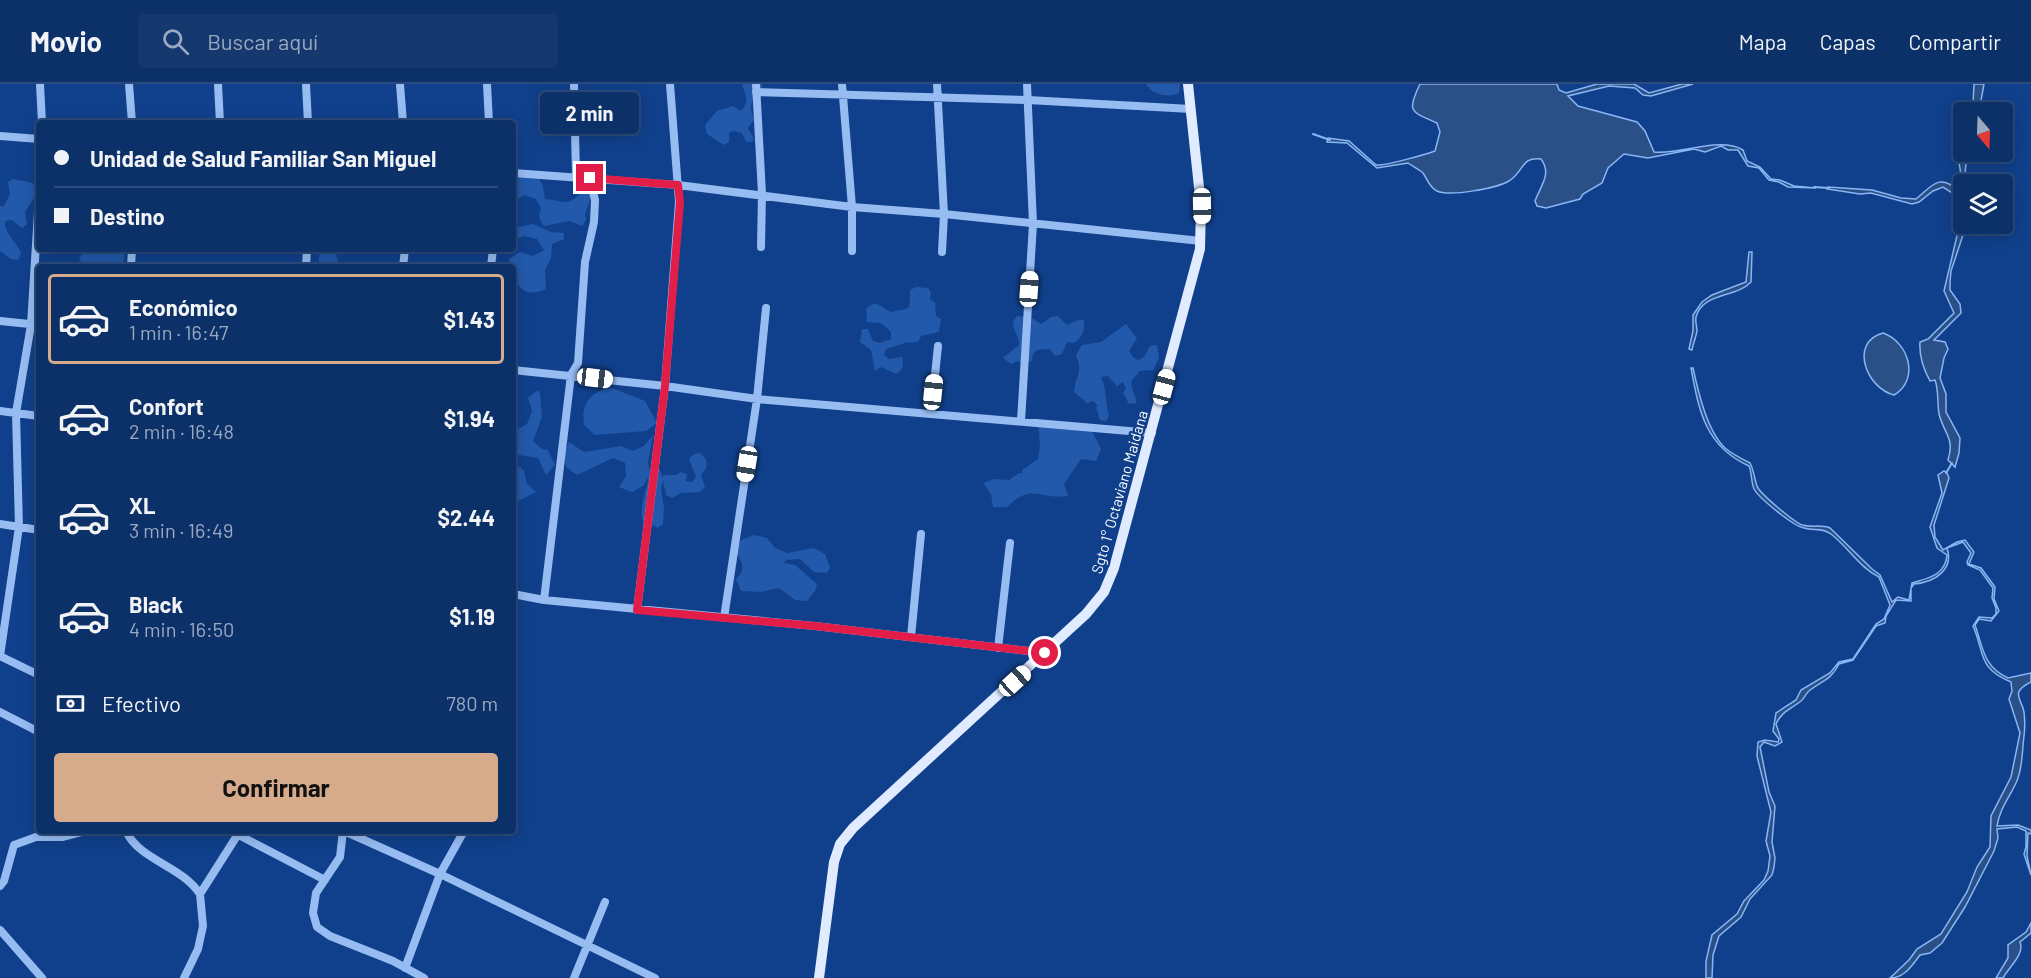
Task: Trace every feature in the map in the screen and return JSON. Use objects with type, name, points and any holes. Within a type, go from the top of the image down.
[{"type":"main road","name":"Sgto 1° Octaviano Maidana","points":[[819,978],[834,862],[840,844],[853,828],[1086,614],[1104,592],[1123,540],[1201,241],[1202,206],[1188,84]]},
{"type":"street","points":[[40,84],[42,120]]},
{"type":"street","points":[[129,84],[132,120]]},
{"type":"street","points":[[218,84],[220,120]]},
{"type":"street","points":[[306,84],[308,120]]},
{"type":"street","points":[[400,84],[403,120]]},
{"type":"street","points":[[487,84],[489,120]]},
{"type":"street","points":[[574,84],[576,177]]},
{"type":"street","points":[[637,610],[665,386],[680,202],[670,84]]},
{"type":"street","points":[[842,84],[852,207],[852,251]]},
{"type":"street","points":[[937,84],[944,214],[942,252]]},
{"type":"street","points":[[1021,421],[1033,224],[1027,84]]},
{"type":"street","points":[[761,247],[762,194],[756,88],[842,95],[1028,100],[1191,109]]},
{"type":"street","points":[[0,136],[36,139]]},
{"type":"street","points":[[516,173],[678,185],[852,207],[944,214],[1201,241]]},
{"type":"street","points":[[544,600],[571,375],[578,363],[585,262],[594,222],[595,200],[590,178]]},
{"type":"street","points":[[36,293],[35,325],[16,413],[19,527],[0,656],[36,674]]},
{"type":"street","points":[[724,618],[757,399],[766,308]]},
{"type":"street","points":[[0,321],[35,325]]},
{"type":"street","points":[[931,414],[938,346]]},
{"type":"street","points":[[516,370],[665,386],[757,399],[1152,433]]},
{"type":"street","points":[[0,411],[36,416]]},
{"type":"street","points":[[0,524],[36,530]]},
{"type":"street","points":[[911,638],[921,534]]},
{"type":"street","points":[[998,648],[1010,543]]},
{"type":"street","points":[[516,595],[544,600],[1045,653]]},
{"type":"street","points":[[0,712],[36,730]]},
{"type":"street","points":[[0,886],[4,881],[14,845],[36,837],[63,837],[74,834]]},
{"type":"street","points":[[129,834],[146,853],[192,882],[200,894],[203,926],[198,949],[184,978]]},
{"type":"street","points":[[200,894],[236,834]]},
{"type":"street","points":[[241,834],[325,880]]},
{"type":"street","points":[[343,834],[340,857],[316,892],[313,913],[317,927],[330,936],[424,978]]},
{"type":"street","points":[[350,834],[440,874],[655,978]]},
{"type":"street","points":[[405,968],[440,874],[462,834]]},
{"type":"street","points":[[574,978],[604,902]]},
{"type":"street","points":[[0,930],[38,976]]},
{"type":"shaded area","points":[[742,84],[762,84],[762,95],[753,99],[751,105],[754,120],[748,128],[754,139],[752,142],[746,142],[742,133],[733,131],[729,133],[729,142],[724,145],[707,134],[705,125],[717,111],[733,106],[741,111],[744,108],[746,101]]},
{"type":"shaded area","points":[[1146,84],[1180,84],[1179,93],[1161,94],[1152,91]]},
{"type":"shaded area","points":[[1420,84],[1557,84],[1559,90],[1566,93],[1597,84],[1634,84],[1649,93],[1682,84],[1693,84],[1651,96],[1643,95],[1635,88],[1609,86],[1568,96],[1578,106],[1637,122],[1645,131],[1654,152],[1712,145],[1733,146],[1743,150],[1747,161],[1760,167],[1771,179],[1794,186],[1816,188],[1788,187],[1769,180],[1759,168],[1748,166],[1738,150],[1728,150],[1721,146],[1705,152],[1694,149],[1648,158],[1624,154],[1608,168],[1602,183],[1583,194],[1580,199],[1546,208],[1537,206],[1535,201],[1546,175],[1541,159],[1526,162],[1514,177],[1503,184],[1473,191],[1443,193],[1434,189],[1423,173],[1408,163],[1377,168],[1347,143],[1327,142],[1328,138],[1349,141],[1376,165],[1435,151],[1440,132],[1437,123],[1421,116],[1412,106]]},
{"type":"shaded area","points":[[1974,84],[1984,84],[1981,102],[1973,102]]},
{"type":"shaded area","points":[[1958,162],[1966,162],[1965,174],[1960,174]]},
{"type":"shaded area","points":[[526,172],[537,175],[543,186],[545,199],[562,202],[574,199],[583,190],[590,190],[592,195],[585,214],[586,220],[582,226],[570,221],[544,226],[540,218],[541,208],[536,199],[524,195],[516,200],[516,181]]},
{"type":"shaded area","points":[[13,179],[33,183],[36,191],[25,212],[27,224],[22,228],[12,220],[5,221],[7,231],[21,254],[18,260],[11,259],[0,251],[0,206],[4,206],[10,194],[8,182]]},
{"type":"shaded area","points":[[1941,182],[1952,186],[1953,193],[1943,187],[1912,204],[1871,193],[1860,194],[1827,189],[1828,187],[1872,190],[1901,198],[1916,199],[1936,183]]},
{"type":"shaded area","points":[[533,224],[551,232],[564,233],[564,239],[552,244],[551,258],[545,270],[546,289],[539,292],[528,292],[520,287],[516,280],[516,264],[510,264],[509,259],[520,252],[533,256],[544,250],[537,239],[524,236],[516,239],[516,227]]},
{"type":"shaded area","points":[[1957,234],[1963,234],[1951,271],[1950,282],[1950,290],[1960,304],[1961,313],[1934,340],[1945,342],[1948,349],[1940,378],[1946,394],[1946,412],[1960,438],[1955,467],[1948,460],[1950,441],[1939,414],[1935,380],[1930,381],[1921,357],[1920,347],[1920,342],[1928,339],[1954,313],[1944,291]]},
{"type":"shaded area","points":[[84,252],[125,252],[123,264],[82,264],[79,258]]},
{"type":"shaded area","points":[[320,252],[336,252],[338,264],[318,264]]},
{"type":"shaded area","points":[[1749,252],[1752,252],[1751,282],[1737,291],[1705,303],[1696,317],[1696,336],[1692,350],[1689,349],[1693,331],[1693,315],[1702,302],[1712,295],[1746,282]]},
{"type":"shaded area","points":[[916,287],[928,288],[931,293],[930,299],[935,303],[936,316],[941,319],[939,332],[921,336],[918,342],[905,343],[886,349],[884,355],[889,359],[902,357],[902,367],[896,374],[881,367],[875,371],[871,350],[860,342],[862,329],[868,329],[873,341],[880,343],[891,339],[891,332],[881,323],[867,322],[866,309],[876,304],[891,312],[906,309],[909,306],[910,290]]},
{"type":"shaded area","points":[[1017,316],[1030,317],[1041,324],[1051,317],[1058,316],[1067,325],[1084,320],[1083,331],[1074,343],[1067,342],[1062,354],[1055,356],[1050,349],[1037,350],[1033,354],[1032,361],[1025,363],[1017,361],[1011,364],[1003,358],[1019,345],[1013,323]]},
{"type":"shaded area","points":[[1126,324],[1137,338],[1129,351],[1133,357],[1138,360],[1144,357],[1150,346],[1157,345],[1159,358],[1153,370],[1140,371],[1133,379],[1136,403],[1129,404],[1123,393],[1126,388],[1123,382],[1117,386],[1108,376],[1101,377],[1109,415],[1106,421],[1100,420],[1096,407],[1098,406],[1093,401],[1087,403],[1074,392],[1079,371],[1076,355],[1082,345],[1101,342]]},
{"type":"shaded area","points":[[1883,333],[1899,344],[1908,362],[1907,380],[1894,395],[1884,391],[1876,384],[1865,365],[1866,346],[1873,338]]},
{"type":"shaded area","points":[[1691,368],[1693,368],[1704,410],[1713,432],[1725,448],[1750,463],[1759,490],[1798,523],[1830,528],[1880,575],[1892,602],[1898,597],[1909,600],[1911,589],[1911,601],[1896,600],[1886,616],[1885,623],[1876,626],[1853,660],[1839,664],[1829,677],[1810,690],[1802,700],[1781,716],[1776,724],[1782,742],[1775,746],[1764,742],[1760,747],[1769,792],[1775,806],[1772,842],[1774,867],[1772,875],[1750,899],[1741,917],[1719,936],[1713,955],[1712,978],[1706,978],[1706,961],[1712,935],[1737,914],[1744,901],[1764,880],[1768,871],[1770,856],[1766,841],[1771,812],[1757,756],[1758,742],[1765,740],[1778,742],[1779,739],[1773,731],[1776,713],[1796,700],[1801,690],[1830,673],[1839,662],[1853,659],[1876,624],[1884,619],[1890,605],[1879,577],[1866,568],[1831,534],[1799,526],[1762,499],[1754,489],[1749,466],[1722,448],[1706,426],[1697,399]]},
{"type":"shaded area","points":[[609,387],[645,401],[657,423],[646,431],[595,435],[584,425],[585,406],[596,393]]},
{"type":"shaded area","points":[[538,390],[540,393],[542,417],[533,441],[542,449],[548,450],[555,465],[546,475],[538,458],[516,454],[516,430],[527,424],[532,411],[528,398]]},
{"type":"shaded area","points":[[1038,420],[1089,425],[1101,449],[1096,461],[1081,459],[1064,484],[1068,496],[1023,495],[1007,507],[993,507],[991,494],[983,483],[995,479],[1009,480],[1023,473],[1022,470],[1038,459],[1040,446]]},
{"type":"shaded area","points":[[653,435],[648,462],[650,474],[658,466],[663,478],[663,475],[676,475],[681,472],[687,474],[686,481],[692,482],[696,477],[689,459],[694,454],[700,453],[707,464],[701,475],[705,487],[700,492],[681,493],[672,498],[666,495],[663,480],[661,489],[664,508],[663,524],[658,528],[646,521],[643,523],[642,505],[649,476],[643,486],[632,492],[619,487],[626,476],[625,463],[613,458],[577,475],[566,467],[564,454],[569,442],[584,452],[621,446],[633,451],[644,446]]},
{"type":"shaded area","points":[[520,467],[524,471],[527,484],[536,492],[516,503],[516,468]]},
{"type":"shaded area","points":[[1944,471],[1949,478],[1934,525],[1935,537],[1943,550],[1957,542],[1965,540],[1974,552],[1969,564],[1981,568],[1995,587],[1994,599],[1999,611],[1991,621],[1979,619],[1975,625],[1985,656],[1993,668],[2008,678],[2031,673],[2031,682],[2020,690],[2018,696],[2025,721],[2020,772],[2002,808],[1997,826],[2018,825],[2031,830],[2031,834],[2028,833],[2027,856],[2031,875],[2024,854],[2026,831],[2017,827],[1997,829],[1998,838],[1994,851],[1965,907],[1942,943],[1930,953],[1920,955],[1904,974],[1890,978],[1917,949],[1941,934],[1967,892],[1977,867],[1990,847],[1991,816],[2011,777],[2020,733],[2009,699],[2012,691],[2011,682],[2000,677],[1987,665],[1973,626],[1979,617],[1992,618],[1996,614],[1992,598],[1993,588],[1980,570],[1968,565],[1971,553],[1963,542],[1947,548],[1948,562],[1941,573],[1922,583],[1914,584],[1911,588],[1912,583],[1935,575],[1946,562],[1947,555],[1937,548],[1930,527],[1942,493],[1938,475]]},
{"type":"shaded area","points":[[754,535],[767,538],[775,548],[787,553],[814,548],[825,554],[830,567],[827,573],[814,572],[800,559],[787,560],[783,563],[795,565],[817,584],[815,591],[807,601],[795,600],[779,588],[761,592],[741,591],[736,579],[742,566],[736,552],[741,540]]},
{"type":"shaded area","points":[[2031,923],[2031,933],[2020,942],[2021,947],[2016,960],[2003,978],[1996,978],[2008,958],[2008,945],[2026,932]]},
{"type":"waterway","points":[[1313,134],[1330,140]]},
{"type":"waterway","points":[[1814,187],[1829,188]]},
{"type":"waterway","points":[[1946,473],[1952,463]]},
{"type":"route","points":[[590,178],[678,185],[680,202],[665,386],[637,610],[815,626],[1045,653]]}]
